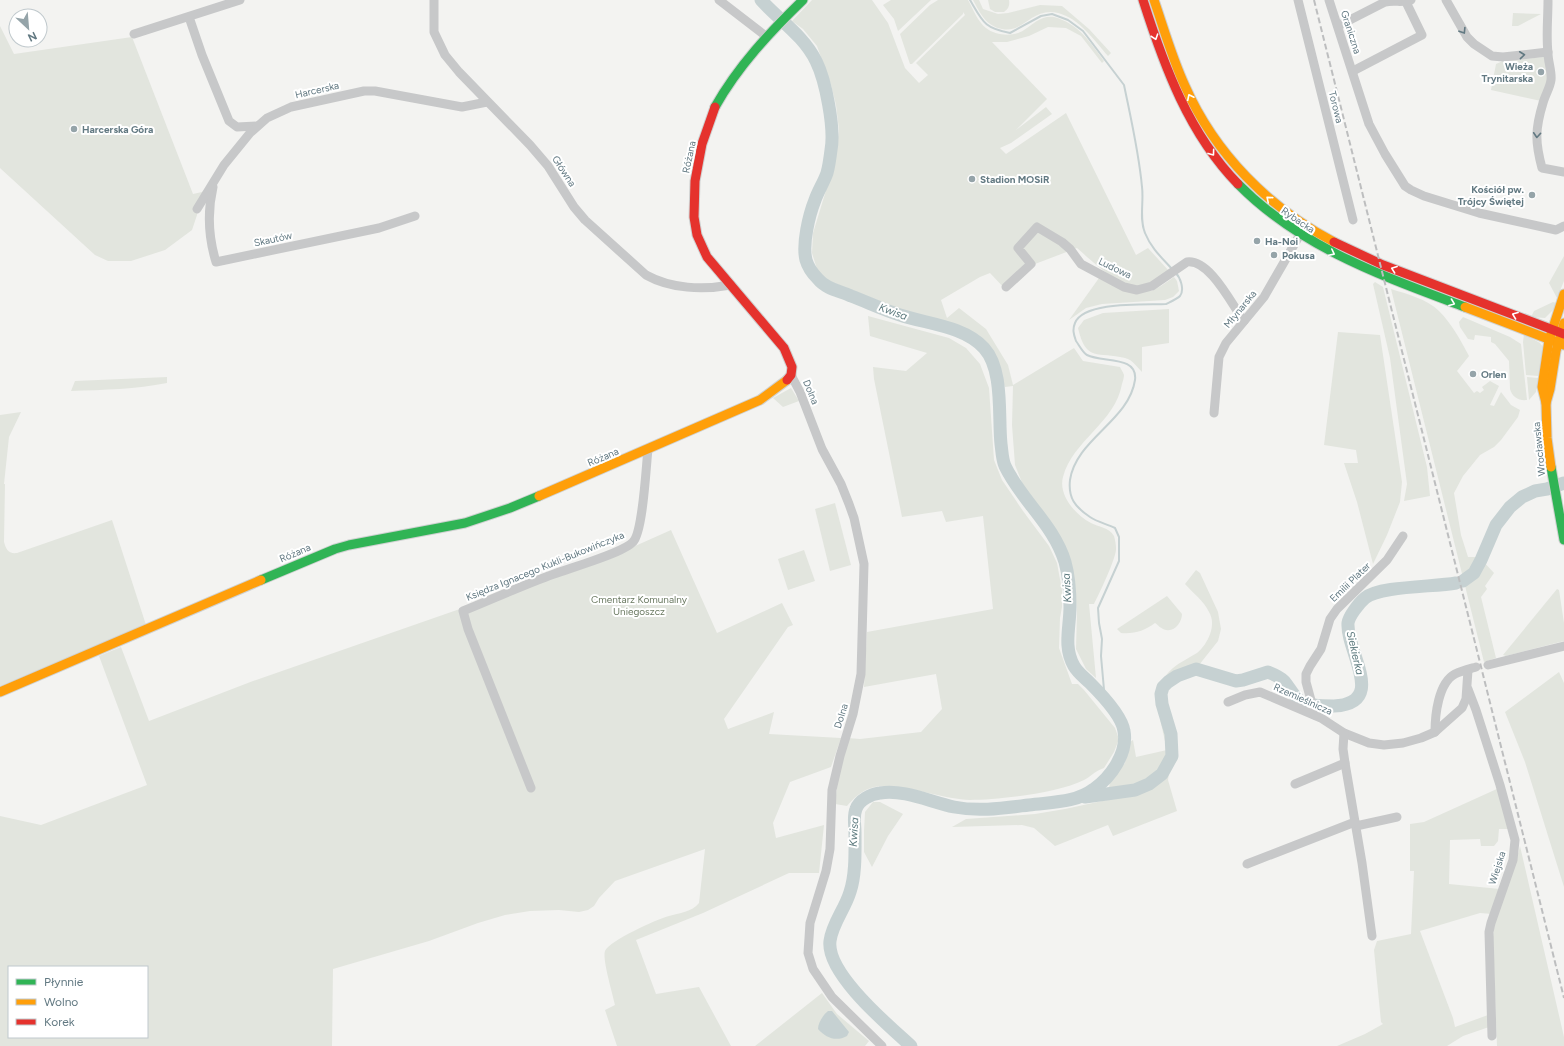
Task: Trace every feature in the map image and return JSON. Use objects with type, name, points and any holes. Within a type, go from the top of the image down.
[{"type":"main road","name":"Różana","points":[[0,692],[335,549],[360,540],[449,527],[478,520],[552,491],[648,450],[760,400],[781,386],[791,375],[792,367],[784,348],[707,256],[700,245],[696,232],[693,204],[695,177],[703,141],[714,110],[730,83],[770,34],[803,0]]},
{"type":"main road","name":"Rybacka","points":[[1143,0],[1164,65],[1173,86],[1204,142],[1231,177],[1274,218],[1300,236],[1377,274],[1561,344]]},
{"type":"main road","name":"Rybacka","points":[[1154,0],[1191,100],[1218,143],[1235,166],[1261,192],[1288,215],[1349,250],[1383,265],[1559,332]]},
{"type":"main road","name":"Wrocławska","points":[[1546,402],[1552,388],[1553,369],[1561,344],[1559,332],[1559,308],[1564,294]]},
{"type":"main road","points":[[1536,323],[1549,318],[1559,308]]},
{"type":"main road","name":"Wrocławska","points":[[1564,323],[1559,332],[1549,340],[1542,387],[1546,402],[1547,438],[1564,540]]},
{"type":"main road","points":[[1553,369],[1558,361],[1564,356]]},
{"type":"street","points":[[134,34],[240,0]]},
{"type":"street","name":"Główna","points":[[434,0],[434,32],[445,54],[459,72],[487,102],[530,144],[548,166],[574,207],[585,220],[646,275],[661,283],[685,287],[718,287],[731,285]]},
{"type":"street","points":[[719,0],[770,34]]},
{"type":"street","name":"Torowa","points":[[1298,0],[1353,220]]},
{"type":"street","name":"Graniczna","points":[[1329,0],[1369,124],[1391,164],[1408,188],[1424,196],[1490,216],[1556,230],[1563,227]]},
{"type":"street","points":[[1446,0],[1467,37],[1474,44],[1497,58],[1548,52]]},
{"type":"street","points":[[1338,26],[1386,2],[1409,1],[1422,35],[1353,71]]},
{"type":"street","points":[[1548,1],[1548,52],[1551,82],[1543,102],[1536,135],[1537,148],[1542,168],[1564,172]]},
{"type":"street","points":[[189,17],[202,55],[229,121],[234,126],[257,126]]},
{"type":"street","name":"Harcerska","points":[[197,209],[224,165],[257,126],[273,115],[291,107],[364,91],[375,91],[462,107],[487,102]]},
{"type":"street","name":"Skautów","points":[[214,180],[209,205],[209,235],[216,262],[379,228],[415,216]]},
{"type":"street","name":"Młynarska","points":[[1214,413],[1218,357],[1226,343],[1264,297],[1305,226]]},
{"type":"street","name":"Ludowa","points":[[1006,287],[1031,264],[1018,248],[1037,227],[1062,242],[1070,249],[1081,264],[1124,287],[1138,290],[1152,286],[1187,262],[1192,261],[1204,268],[1218,283],[1244,321]]},
{"type":"street","name":"Dolna","points":[[791,375],[800,392],[822,449],[850,504],[864,564],[862,674],[853,714],[840,756],[832,790],[830,849],[826,871],[810,923],[808,953],[814,969],[832,997],[882,1046]]},
{"type":"street","name":"Księdza Ignacego Kukli-Bukowińczyka","points":[[531,788],[468,629],[463,611],[553,574],[610,554],[633,542],[638,534],[641,519],[648,450]]},
{"type":"street","name":"Emilii Plater","points":[[1314,712],[1306,682],[1306,674],[1321,650],[1330,619],[1337,609],[1387,560],[1403,536]]},
{"type":"street","points":[[1488,665],[1564,646]]},
{"type":"street","name":"Rzemieślnicza","points":[[1228,702],[1245,695],[1260,692],[1314,712],[1344,732],[1369,743],[1384,745],[1403,743],[1421,738],[1434,732],[1462,708],[1466,699],[1472,668],[1454,674],[1442,688],[1438,702],[1434,732]]},
{"type":"street","name":"Wiejska","points":[[1468,689],[1500,785],[1515,840],[1513,860],[1489,932],[1492,1036]]},
{"type":"street","points":[[1344,732],[1345,763],[1356,824],[1372,936]]},
{"type":"street","points":[[1295,784],[1345,763]]},
{"type":"street","points":[[1247,864],[1356,824],[1397,817]]},
{"type":"green space","points":[[812,0],[872,0],[888,23],[905,68],[919,83],[928,75],[916,63],[965,15],[963,12],[963,14],[912,64],[910,64],[900,34],[930,5],[938,0],[968,0],[976,15],[986,28],[995,33],[1005,35],[1020,32],[1038,20],[1046,17],[1054,17],[1063,20],[1083,34],[1104,61],[1102,63],[1081,36],[1066,28],[1048,27],[1029,36],[1007,42],[992,42],[1047,99],[1016,130],[1046,107],[1052,114],[1011,143],[1000,148],[1006,154],[1066,113],[1136,255],[1148,248],[1169,271],[1155,281],[1142,286],[1130,285],[1114,278],[1077,248],[1035,264],[1006,290],[990,273],[980,277],[941,300],[947,318],[959,308],[986,329],[1008,365],[1013,385],[1074,348],[1083,361],[1120,367],[1124,374],[1118,398],[1103,421],[1075,452],[1068,464],[1062,484],[1066,498],[1074,510],[1085,520],[1109,531],[1114,536],[1116,553],[1114,559],[1094,604],[1089,604],[1096,678],[1086,669],[1076,649],[1077,612],[1075,590],[1067,550],[1048,520],[1027,495],[1015,465],[1012,425],[1013,386],[1005,387],[990,350],[976,335],[907,312],[824,279],[817,269],[812,253],[813,233],[835,161],[839,130],[836,105],[831,85],[817,46],[803,29],[792,21]]},
{"type":"green space","points":[[891,0],[931,0],[898,31],[894,19],[883,5]]},
{"type":"green space","points":[[973,0],[979,0],[983,9],[998,14],[1040,5],[1062,6],[1089,29],[1111,53],[1108,56],[1086,30],[1066,16],[1049,12],[1034,17],[1016,28],[1009,30],[1002,29],[992,25],[984,18]]},
{"type":"green space","points":[[988,0],[1009,0],[1009,6],[1004,12],[995,12],[990,9]]},
{"type":"green space","points":[[1513,13],[1541,14],[1518,26],[1512,26]]},
{"type":"green space","points":[[0,26],[8,42],[8,48],[11,48],[14,54],[132,37],[193,194],[205,190],[199,198],[197,215],[192,230],[165,250],[131,261],[108,261],[95,255],[0,168]]},
{"type":"green space","points":[[1544,57],[1550,76],[1541,101],[1491,90],[1496,64],[1503,61]]},
{"type":"green space","points":[[1564,256],[1564,281],[1557,298],[1549,283]]},
{"type":"green space","points":[[1174,277],[1177,281],[1179,291],[1173,297],[1165,300],[1102,304],[1086,308],[1069,320],[1099,278],[1151,291]]},
{"type":"green space","points":[[1375,282],[1383,287],[1427,467],[1430,496],[1404,501],[1407,484],[1390,358],[1373,284]]},
{"type":"green space","points":[[1391,289],[1429,303],[1448,321],[1469,356],[1457,371],[1474,393],[1477,391],[1480,393],[1484,390],[1482,387],[1490,381],[1499,386],[1490,405],[1494,406],[1501,392],[1511,405],[1520,410],[1518,417],[1501,440],[1494,447],[1480,455],[1463,476],[1454,493],[1461,535],[1468,557],[1479,557],[1494,573],[1485,586],[1487,589],[1481,597],[1496,658],[1484,662]]},
{"type":"green space","points":[[1553,302],[1556,303],[1554,309],[1545,318],[1531,317],[1534,311]]},
{"type":"green space","points":[[1169,309],[1169,343],[1142,347],[1142,372],[1133,362],[1128,359],[1116,356],[1094,354],[1089,351],[1081,339],[1078,328],[1084,320],[1103,313]]},
{"type":"green space","points":[[868,316],[949,338],[966,348],[980,364],[989,388],[994,460],[1002,480],[1049,546],[1057,563],[1062,590],[1059,648],[1072,684],[1078,684],[1084,690],[1115,728],[1119,739],[1114,752],[1104,768],[1073,785],[1028,795],[982,800],[959,799],[906,788],[881,786],[864,791],[847,806],[835,804],[838,779],[848,738],[860,739],[921,732],[942,709],[936,674],[864,687],[867,632],[993,609],[983,516],[946,522],[942,511],[902,517],[874,379],[873,367],[906,371],[927,353],[870,336]]},
{"type":"green space","points":[[1463,317],[1510,337],[1521,344],[1527,400],[1516,398],[1512,394],[1510,389],[1509,361],[1495,344],[1491,342],[1491,337],[1475,335],[1474,340],[1468,339],[1460,327],[1459,322]]},
{"type":"green space","points":[[1338,332],[1380,335],[1402,482],[1400,502],[1387,535],[1373,564],[1357,502],[1344,463],[1358,463],[1356,450],[1324,445]]},
{"type":"green space","points":[[1524,334],[1540,343],[1543,347],[1538,376],[1526,375],[1523,342]]},
{"type":"green space","points":[[167,377],[167,383],[144,387],[71,391],[75,381]]},
{"type":"green space","points":[[1527,377],[1538,378],[1536,392],[1529,400]]},
{"type":"green space","points":[[791,388],[799,401],[783,407],[773,398]]},
{"type":"green space","points":[[21,412],[9,437],[4,484],[4,542],[7,549],[11,553],[17,553],[112,520],[146,625],[0,686],[0,415]]},
{"type":"green space","points":[[835,503],[851,565],[830,571],[815,509]]},
{"type":"green space","name":"Cmentarz Komunalny Uniegoszcz","points":[[671,530],[717,633],[782,603],[793,625],[788,627],[724,719],[728,729],[774,712],[769,734],[841,738],[831,767],[790,782],[773,823],[776,838],[824,825],[819,873],[789,873],[703,913],[636,940],[656,994],[699,987],[731,1046],[617,1046],[605,1010],[615,1005],[606,969],[604,955],[605,951],[608,947],[624,936],[663,918],[689,910],[699,903],[705,849],[615,881],[599,898],[594,906],[588,910],[579,912],[559,910],[530,911],[505,915],[429,941],[333,969],[332,1046],[0,1046],[0,816],[41,825],[147,785],[99,656],[121,647],[149,721],[253,681],[615,555]]},
{"type":"green space","points":[[804,550],[815,581],[788,590],[778,559]]},
{"type":"green space","points":[[1196,570],[1200,573],[1218,612],[1221,629],[1218,641],[1199,665],[1185,668],[1163,682],[1156,690],[1166,675],[1173,668],[1197,653],[1205,645],[1212,628],[1211,617],[1207,608],[1185,584]]},
{"type":"green space","points":[[1557,589],[1559,590],[1564,623],[1564,641],[1506,656],[1503,655]]},
{"type":"green space","points":[[1167,596],[1182,614],[1179,623],[1175,628],[1166,630],[1155,623],[1143,630],[1131,633],[1121,633],[1117,629]]},
{"type":"green space","points":[[1559,672],[1564,683],[1564,887],[1525,762],[1505,712]]},
{"type":"green space","points":[[1160,719],[1170,745],[1170,754],[1167,762],[1155,776],[1146,781],[1128,788],[1111,791],[1109,787],[1110,783],[1125,763],[1127,744],[1133,740],[1136,757],[1167,750]]},
{"type":"green space","points":[[1169,773],[1168,780],[1177,811],[1113,836],[1108,825],[1055,846],[1034,828],[1022,825],[952,827],[966,819],[1035,814],[1139,793],[1156,786]]},
{"type":"green space","points":[[1499,788],[1510,829],[1499,829],[1498,841],[1494,846],[1481,846],[1480,839],[1450,840],[1449,884],[1500,889],[1492,914],[1480,913],[1420,931],[1453,1018],[1455,1027],[1488,1015],[1489,1027],[1463,1036],[1447,1046],[1337,1046],[1365,1034],[1383,1024],[1381,1022],[1374,950],[1377,941],[1411,934],[1414,871],[1410,871],[1410,824],[1424,822]]},
{"type":"green space","points":[[873,802],[880,802],[903,814],[888,836],[872,867],[864,852],[864,831],[865,812]]},
{"type":"green space","points":[[1520,846],[1564,1037],[1564,1046],[1497,1046],[1493,937],[1501,902]]},
{"type":"green space","points":[[822,993],[837,1014],[869,1041],[865,1046],[755,1046]]},
{"type":"shaded area","points":[[828,1011],[832,1011],[849,1032],[847,1036],[835,1039],[824,1035],[818,1029],[821,1019]]},
{"type":"waterway","name":"Kwisa","points":[[761,0],[798,36],[811,52],[820,70],[829,105],[832,130],[831,153],[827,173],[816,197],[808,221],[805,246],[808,265],[816,277],[829,287],[894,313],[956,330],[976,341],[984,348],[995,368],[999,394],[1001,444],[1005,466],[1020,490],[1053,536],[1065,562],[1069,590],[1070,607],[1068,644],[1071,659],[1077,671],[1095,688],[1115,712],[1124,731],[1125,739],[1121,756],[1117,764],[1100,784],[1087,794],[1079,797],[1054,802],[1001,808],[973,809],[954,807],[908,794],[889,792],[869,796],[860,803],[855,812],[854,818],[855,855],[852,885],[848,898],[831,935],[831,954],[838,968],[860,998],[911,1046]]},
{"type":"waterway","points":[[970,0],[985,23],[995,29],[1010,33],[1041,16],[1052,14],[1068,20],[1083,31],[1124,85],[1141,174],[1143,228],[1147,238],[1154,248],[1172,269]]},
{"type":"waterway","points":[[1105,701],[1101,656],[1102,639],[1098,608],[1119,561],[1119,537],[1115,528],[1093,519],[1080,510],[1071,497],[1070,480],[1074,466],[1082,453],[1123,407],[1131,394],[1135,380],[1134,372],[1131,367],[1125,363],[1087,355],[1076,341],[1074,328],[1075,323],[1081,316],[1090,311],[1116,306],[1166,304],[1180,296],[1182,290],[1179,277],[1175,272]]},
{"type":"waterway","name":"Siekierka","points":[[1463,581],[1474,573],[1496,525],[1510,507],[1522,497],[1535,491],[1547,489],[1564,483]]},
{"type":"waterway","name":"Siekierka","points":[[1085,797],[1135,790],[1149,784],[1162,774],[1172,756],[1171,734],[1162,704],[1161,694],[1163,687],[1177,676],[1196,669],[1236,681],[1268,672],[1282,680],[1301,702],[1317,706],[1334,706],[1350,703],[1359,696],[1362,686],[1349,635],[1348,623],[1352,613],[1360,603],[1372,594],[1382,591],[1456,583]]},
{"type":"railway","points":[[1314,0],[1564,998]]},
{"type":"traffic: fast","points":[[715,107],[734,77],[755,50],[803,0]]},
{"type":"traffic: fast","points":[[1238,184],[1262,206],[1289,226],[1316,243],[1344,258],[1404,284],[1465,307]]},
{"type":"traffic: fast","points":[[1551,467],[1564,540]]},
{"type":"traffic: fast","points":[[261,580],[335,549],[465,523],[510,508],[539,496]]},
{"type":"traffic: slow","points":[[1154,0],[1172,54],[1185,86],[1197,111],[1228,156],[1246,177],[1266,196],[1310,228],[1334,242]]},
{"type":"traffic: slow","points":[[1551,467],[1547,438],[1546,403],[1542,387],[1549,340],[1564,294]]},
{"type":"traffic: slow","points":[[1465,307],[1564,345]]},
{"type":"traffic: slow","points":[[1546,403],[1550,389],[1556,351],[1564,323]]},
{"type":"traffic: slow","points":[[539,496],[760,400],[787,380]]},
{"type":"traffic: slow","points":[[0,692],[261,580]]},
{"type":"traffic: jam","points":[[1143,0],[1169,74],[1180,98],[1205,143],[1238,184]]},
{"type":"traffic: jam","points":[[715,107],[702,144],[695,181],[694,217],[697,235],[707,257],[784,348],[792,367],[791,375],[787,380]]},
{"type":"traffic: jam","points":[[1334,242],[1383,265],[1564,334]]},
{"type":"place","name":"Wieża Trynitarska","points":[[1541,72]]},
{"type":"place","name":"Harcerska Góra","points":[[74,129]]},
{"type":"place","name":"Stadion MOSiR","points":[[972,179]]},
{"type":"place","name":"Kościół pw. Trójcy Świętej","points":[[1532,195]]},
{"type":"place","name":"Ha-Noi","points":[[1257,241]]},
{"type":"place","name":"Pokusa","points":[[1274,255]]},
{"type":"place","name":"Orlen","points":[[1473,374]]}]
